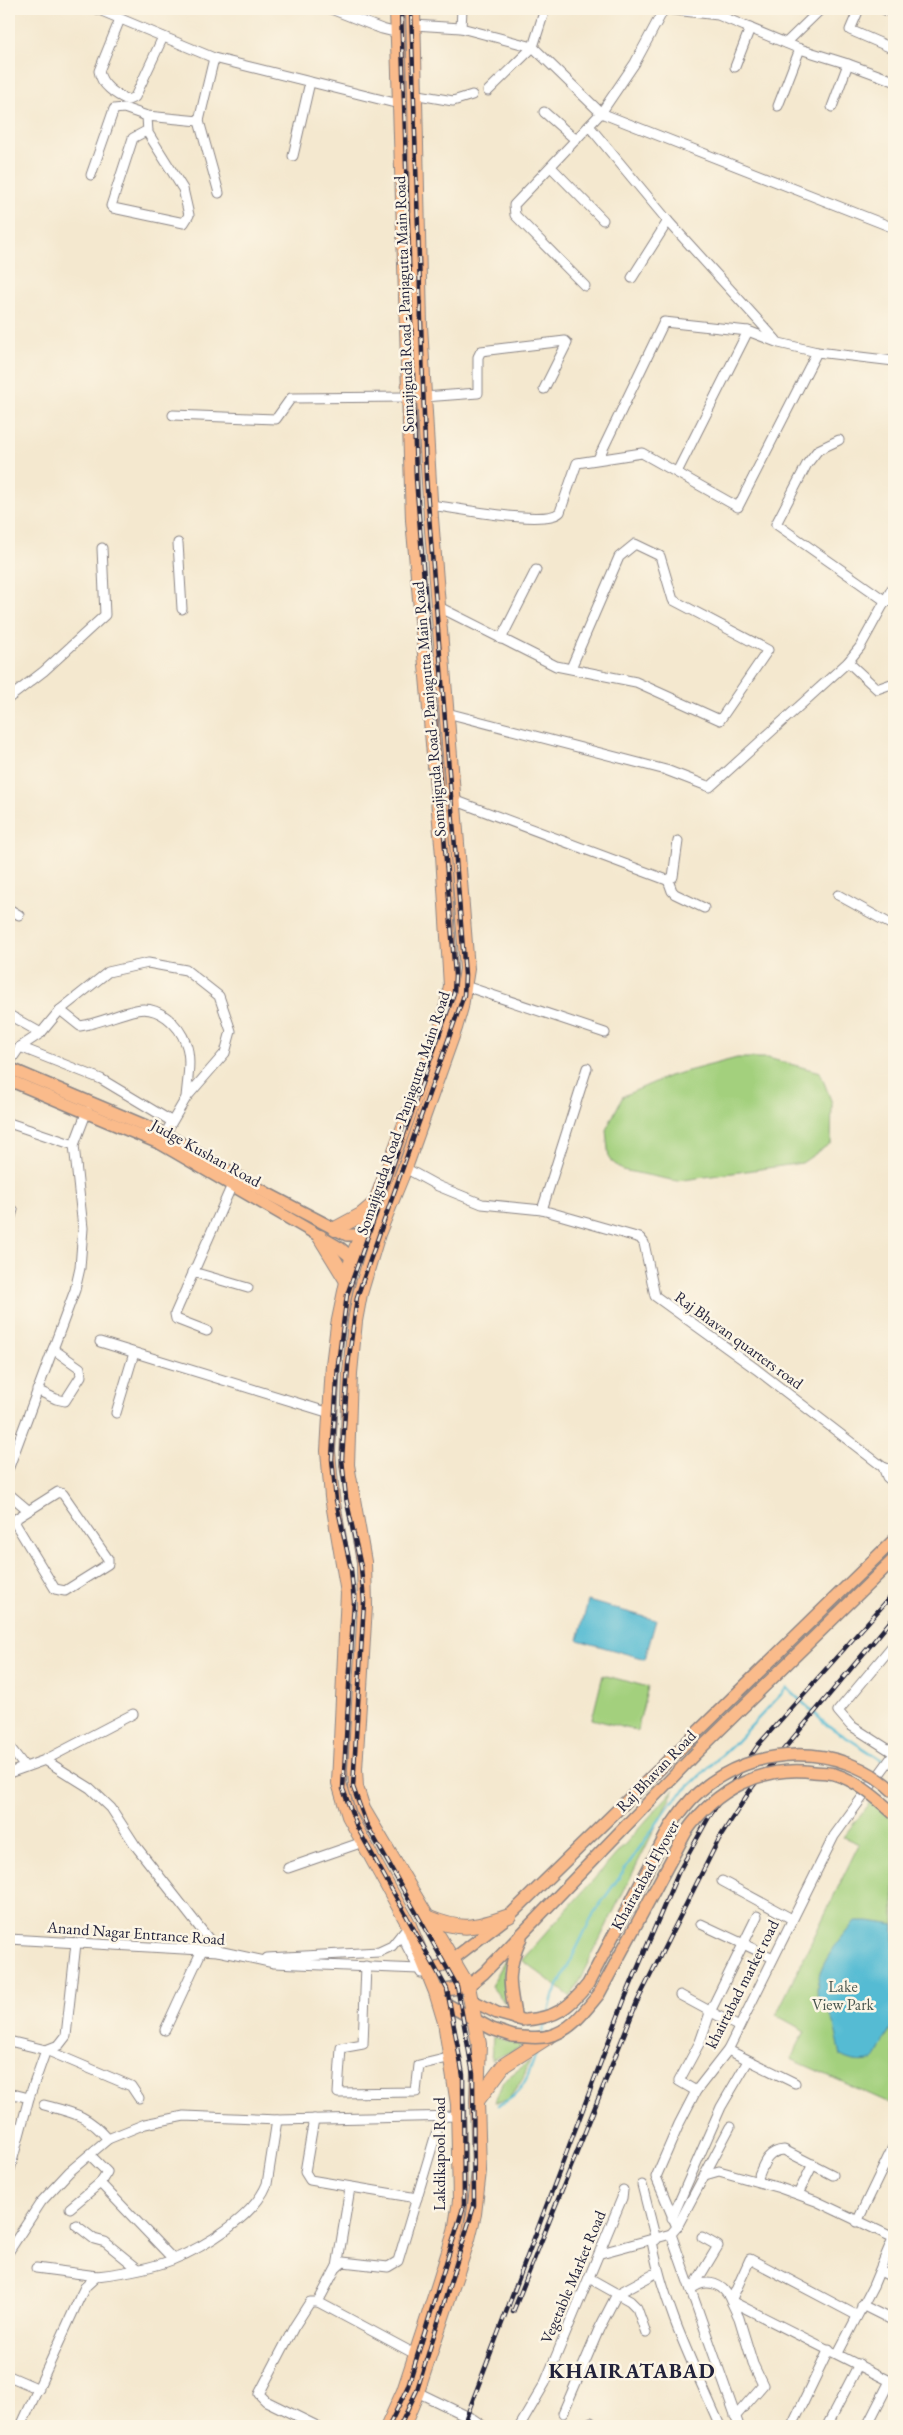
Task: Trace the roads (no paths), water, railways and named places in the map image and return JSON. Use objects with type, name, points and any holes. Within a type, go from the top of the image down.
[{"type":"highway","name":"Somajiguda Road - Panjagutta Main Road","points":[[397,9],[398,104],[414,545],[429,690],[451,986],[449,1002],[375,1203],[352,1258],[338,1324],[328,1451],[332,1497],[348,1593],[339,1783],[349,1816],[437,1996]]},
{"type":"highway","name":"Somajiguda Road - Panjagutta Main Road","points":[[413,9],[413,94],[424,403],[430,505],[467,961],[465,986],[455,1028],[405,1168],[378,1234],[360,1294],[350,1373],[346,1465],[364,1562],[365,1606],[355,1769],[356,1787],[363,1809],[468,1986],[479,2044],[477,2101]]},
{"type":"highway","points":[[408,404],[424,403]]},
{"type":"highway","points":[[447,924],[464,926]]},
{"type":"highway","points":[[341,1232],[375,1203]]},
{"type":"highway","points":[[320,1237],[347,1281]]},
{"type":"highway","points":[[328,1451],[347,1447]]},
{"type":"highway","points":[[427,1917],[447,1926],[476,1927],[510,1916]]},
{"type":"highway","name":"Lakdikapool Road","points":[[388,2426],[404,2391],[455,2232],[460,2201],[458,2116],[451,2052],[437,1996]]},
{"type":"highway","points":[[403,2426],[417,2392],[474,2214],[479,2171],[477,2101],[504,2065],[548,2037]]},
{"type":"main road","name":"Judge Kushan Road","points":[[9,1068],[165,1134],[270,1195],[341,1232]]},
{"type":"main road","name":"Judge Kushan Road","points":[[9,1080],[87,1111],[161,1144],[340,1248],[352,1258]]},
{"type":"main road","points":[[341,1232],[362,1235]]},
{"type":"main road","points":[[340,1248],[348,1243],[341,1232]]},
{"type":"main road","name":"Raj Bhavan Road","points":[[424,1971],[453,1959],[510,1916],[894,1540]]},
{"type":"main road","name":"Raj Bhavan Road","points":[[437,1996],[468,1986],[484,1973],[695,1754],[894,1559]]},
{"type":"main road","name":"Khairatabad Flyover","points":[[520,2020],[558,2013],[573,2003],[588,1984],[670,1827],[684,1806],[717,1778],[759,1759],[786,1755],[811,1755],[839,1761],[865,1771],[894,1792]]},
{"type":"main road","name":"Khairatabad Flyover","points":[[437,1996],[492,2029],[514,2036],[548,2037],[567,2028],[581,2016],[599,1994],[695,1818],[715,1798],[752,1777],[793,1769],[837,1775],[877,1798],[894,1814]]},
{"type":"main road","points":[[520,2020],[509,1977],[512,1958],[524,1932]]},
{"type":"main road","points":[[471,2000],[485,2008],[520,2020]]},
{"type":"street","points":[[97,9],[214,58],[398,104]]},
{"type":"street","points":[[331,9],[382,29],[398,32]]},
{"type":"street","points":[[461,28],[462,9]]},
{"type":"street","points":[[488,91],[533,47],[545,9]]},
{"type":"street","points":[[585,286],[515,215],[514,205],[601,113],[635,63],[665,9],[718,15],[800,49],[894,81]]},
{"type":"street","points":[[786,43],[821,9]]},
{"type":"street","points":[[859,9],[850,30],[894,49]]},
{"type":"street","points":[[883,9],[894,14]]},
{"type":"street","points":[[120,19],[99,71],[100,76],[115,94],[128,100],[136,98],[163,37]]},
{"type":"street","points":[[414,25],[461,28],[533,47],[601,113],[894,228]]},
{"type":"street","points":[[735,67],[750,28]]},
{"type":"street","points":[[778,106],[800,49]]},
{"type":"street","points":[[214,58],[198,121],[219,193]]},
{"type":"street","points":[[832,107],[848,64]]},
{"type":"street","points":[[293,156],[310,82]]},
{"type":"street","points":[[413,94],[453,101],[472,95]]},
{"type":"street","points":[[91,175],[114,109],[124,108],[147,116],[198,121]]},
{"type":"street","points":[[544,112],[576,140]]},
{"type":"street","points":[[147,116],[148,130],[183,189],[189,215],[184,223],[111,206],[133,138],[148,130]]},
{"type":"street","points":[[589,126],[668,221],[779,343]]},
{"type":"street","points":[[551,167],[603,220]]},
{"type":"street","points":[[632,278],[668,221]]},
{"type":"street","points":[[598,459],[664,322],[748,331],[779,343],[818,352],[894,361]]},
{"type":"street","points":[[676,472],[748,331]]},
{"type":"street","points":[[424,403],[478,393],[478,357],[481,351],[565,341],[567,343],[544,389]]},
{"type":"street","points":[[430,505],[507,516],[530,518],[555,517],[560,512],[577,463],[642,453],[738,507],[818,352]]},
{"type":"street","points":[[173,415],[276,419],[291,398],[408,404]]},
{"type":"street","points":[[839,440],[818,450],[807,464],[776,524],[887,602]]},
{"type":"street","points":[[178,543],[182,609]]},
{"type":"street","points":[[439,607],[556,666],[636,682],[720,720],[768,650],[673,600],[660,556],[635,544],[619,556],[572,668]]},
{"type":"street","points":[[9,698],[44,671],[105,615],[102,548]]},
{"type":"street","points":[[501,639],[536,570]]},
{"type":"street","points":[[447,713],[666,770],[710,787],[848,662],[860,647],[887,602],[894,585]]},
{"type":"street","points":[[848,662],[877,689],[894,683]]},
{"type":"street","points":[[454,800],[668,880],[672,891],[704,908]]},
{"type":"street","points":[[668,880],[673,877],[678,841]]},
{"type":"street","points":[[838,896],[894,926]]},
{"type":"street","points":[[9,909],[20,915]]},
{"type":"street","points":[[9,1063],[20,1047],[41,1033],[60,1010],[108,972],[148,963],[186,970],[219,996],[231,1031],[225,1053],[186,1098],[165,1134]]},
{"type":"street","points":[[465,986],[605,1033]]},
{"type":"street","points":[[60,1010],[80,1026],[96,1024],[137,1009],[159,1013],[171,1019],[186,1044],[186,1098]]},
{"type":"street","points":[[9,1015],[41,1033]]},
{"type":"street","points":[[20,1047],[101,1080],[171,1121]]},
{"type":"street","points":[[542,1210],[587,1068]]},
{"type":"street","points":[[9,1466],[75,1290],[80,1268],[83,1228],[74,1144],[87,1111]]},
{"type":"street","points":[[9,1123],[74,1144]]},
{"type":"street","name":"Raj Bhavan quarters road","points":[[405,1168],[438,1186],[482,1204],[542,1210],[640,1238],[644,1243],[655,1296],[756,1369],[883,1467],[894,1470]]},
{"type":"street","points":[[207,1331],[176,1319],[175,1314],[232,1185]]},
{"type":"street","points":[[9,1208],[13,1210],[9,1223]]},
{"type":"street","points":[[193,1272],[248,1288]]},
{"type":"street","points":[[100,1342],[330,1413]]},
{"type":"street","points":[[37,1390],[65,1401],[82,1376],[80,1368],[53,1349]]},
{"type":"street","points":[[116,1413],[134,1353]]},
{"type":"street","name":"Raj Bhavan quarters road","points":[[883,1467],[887,1477],[894,1483]]},
{"type":"street","points":[[61,1492],[108,1556],[108,1564],[65,1592],[55,1588],[15,1523],[17,1518],[28,1510],[54,1493],[61,1492]]},
{"type":"street","points":[[9,1494],[28,1510]]},
{"type":"street","points":[[9,1524],[33,1559]]},
{"type":"street","points":[[894,1644],[838,1711],[850,1725],[894,1754]]},
{"type":"street","points":[[9,1772],[45,1760],[133,1714]]},
{"type":"street","points":[[9,1746],[25,1767]]},
{"type":"street","name":"khairtabad market road","points":[[739,2426],[692,2288],[674,2231],[672,2218],[656,2177],[696,2091],[728,2050],[834,1836],[894,1754]]},
{"type":"street","points":[[45,1760],[90,1788],[111,1808],[135,1845],[218,1951]]},
{"type":"street","points":[[288,1868],[363,1842]]},
{"type":"street","points":[[722,1881],[792,1919]]},
{"type":"street","points":[[696,2091],[679,2081],[700,2042],[711,2010],[757,1916]]},
{"type":"street","points":[[701,1924],[773,1958]]},
{"type":"street","points":[[262,1959],[379,1952],[392,1946],[405,1930]]},
{"type":"street","name":"Anand Nagar Entrance Road","points":[[9,1939],[218,1951],[262,1959]]},
{"type":"street","points":[[46,2050],[58,2046],[66,2036],[76,1944]]},
{"type":"street","points":[[165,2030],[202,1950]]},
{"type":"street","points":[[262,1959],[274,1963],[366,1966],[424,1971],[451,2052],[419,2065],[416,2092],[338,2093],[342,2048],[363,2044],[366,1966]]},
{"type":"street","points":[[680,1994],[739,2027]]},
{"type":"street","points":[[9,2041],[46,2050],[131,2086],[139,2098]]},
{"type":"street","points":[[9,2173],[11,2157],[46,2050]]},
{"type":"street","points":[[728,2050],[795,2083]]},
{"type":"street","points":[[672,2218],[721,2107],[748,2061]]},
{"type":"street","points":[[9,2093],[29,2098]]},
{"type":"street","points":[[44,2105],[88,2120],[95,2124],[108,2140]]},
{"type":"street","points":[[9,2251],[52,2189],[108,2140],[145,2124],[184,2116],[278,2120],[458,2116]]},
{"type":"street","points":[[337,2267],[348,2261],[380,2267],[393,2266],[398,2261],[441,2117]]},
{"type":"street","points":[[314,2119],[306,2177],[316,2182],[417,2198]]},
{"type":"street","points":[[36,2268],[97,2276],[173,2260],[204,2244],[234,2224],[260,2200],[267,2184],[278,2120]]},
{"type":"street","points":[[601,2253],[654,2240],[674,2231],[730,2127]]},
{"type":"street","points":[[857,2222],[894,2145]]},
{"type":"street","points":[[757,2180],[767,2158],[776,2150],[784,2150],[833,2174]]},
{"type":"street","points":[[70,2208],[105,2178],[107,2172],[90,2155]]},
{"type":"street","points":[[798,2194],[812,2164]]},
{"type":"street","points":[[705,2175],[720,2171],[757,2180],[798,2194],[894,2237],[880,2271],[862,2305],[833,2351],[792,2426]]},
{"type":"street","points":[[100,2182],[173,2260]]},
{"type":"street","points":[[642,2185],[654,2240],[658,2272],[687,2349],[720,2426]]},
{"type":"street","points":[[318,2302],[337,2267],[350,2188]]},
{"type":"street","name":"Vegetable Market Road","points":[[520,2426],[545,2383],[588,2278],[601,2253],[622,2198],[623,2190]]},
{"type":"street","points":[[76,2225],[94,2239],[105,2242],[137,2268]]},
{"type":"street","points":[[692,2288],[718,2246],[702,2237]]},
{"type":"street","points":[[731,2302],[750,2259],[856,2315]]},
{"type":"street","points":[[880,2271],[894,2278]]},
{"type":"street","points":[[563,2413],[599,2329],[617,2294],[658,2272]]},
{"type":"street","points":[[21,2426],[85,2288],[97,2276]]},
{"type":"street","points":[[588,2278],[624,2296],[637,2308],[646,2333]]},
{"type":"street","points":[[692,2288],[702,2283],[714,2283],[727,2292],[739,2318],[753,2364],[763,2385],[735,2417]]},
{"type":"street","points":[[317,2426],[266,2401],[259,2394],[306,2307],[313,2300],[415,2354]]},
{"type":"street","points":[[731,2302],[833,2351],[892,2382],[867,2426]]},
{"type":"street","points":[[862,2305],[894,2321]]},
{"type":"street","points":[[827,2426],[859,2364]]},
{"type":"street","points":[[9,2376],[39,2389]]},
{"type":"street","points":[[417,2392],[473,2419],[483,2426]]},
{"type":"water","points":[[588,1601],[656,1620],[645,1659],[578,1640]]},
{"type":"water","points":[[855,1921],[894,1925],[894,2021],[876,2058],[863,2062],[841,2056],[834,2024],[827,2010],[818,1999],[817,1988],[819,1977],[828,1957]]},
{"type":"waterway","points":[[549,2012],[553,1996],[594,1913],[671,1803],[736,1742],[787,1688],[827,1725],[885,1762]]},
{"type":"waterway","points":[[542,2033],[546,2022]]},
{"type":"waterway","points":[[498,2105],[513,2096],[524,2083],[537,2050]]},
{"type":"railway","points":[[389,2426],[408,2386],[464,2205],[463,2075],[447,1989],[357,1827],[343,1789],[354,1602],[351,1569],[336,1500],[332,1459],[338,1364],[347,1295],[454,993],[455,975],[416,478],[401,9]]},
{"type":"railway","points":[[400,2426],[417,2390],[474,2206],[473,2074],[457,1986],[366,1823],[353,1787],[364,1602],[361,1567],[346,1498],[342,1459],[348,1365],[357,1297],[464,995],[465,975],[426,477],[411,9]]},
{"type":"railway","points":[[463,2426],[625,1998],[678,1873],[709,1817],[759,1744],[894,1593]]},
{"type":"railway","points":[[513,2312],[637,2002],[719,1839],[753,1786],[894,1617]]},
{"type":"district","name":"KHAIRATABAD","points":[[632,2370]]},
{"type":"park label","name":"Lake View Park","points":[[843,1995]]}]
